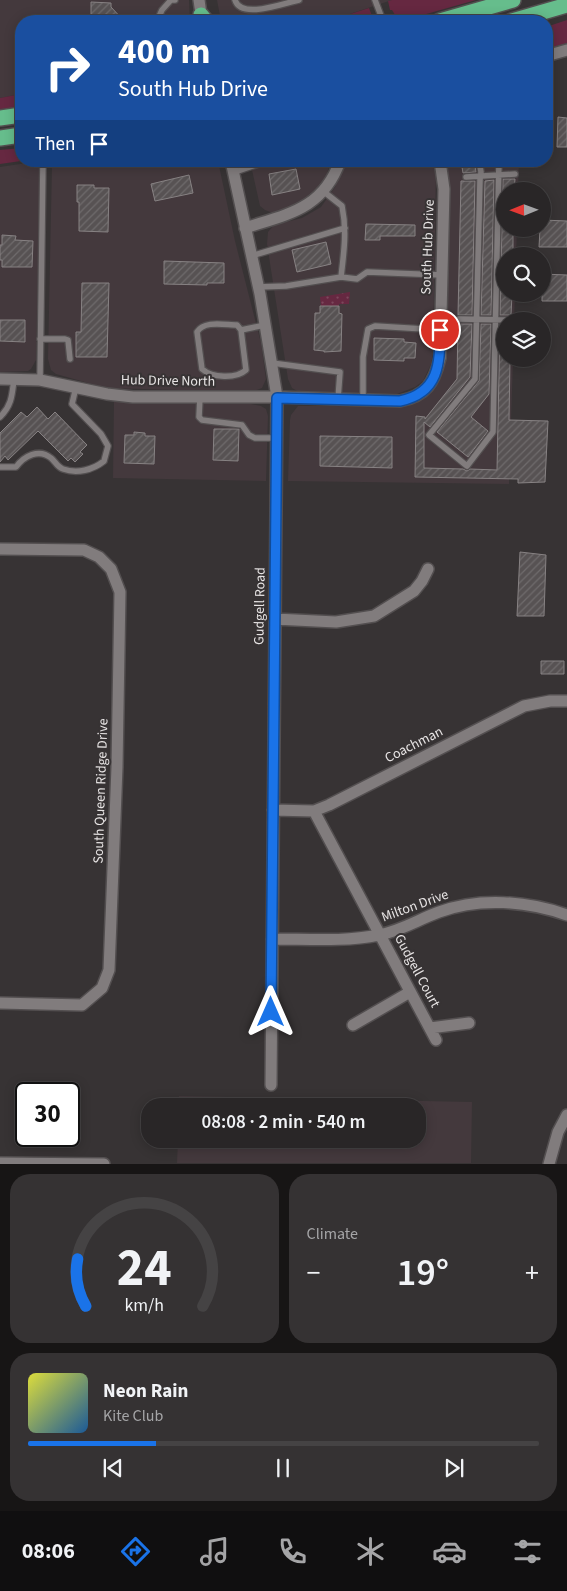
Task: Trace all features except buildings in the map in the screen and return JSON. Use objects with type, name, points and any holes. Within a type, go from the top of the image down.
[{"type":"highway","points":[[461,15],[513,0]]},
{"type":"highway","points":[[534,15],[567,6]]},
{"type":"highway","points":[[0,118],[15,116]]},
{"type":"highway","points":[[0,138],[15,137]]},
{"type":"street","points":[[199,0],[201,15]]},
{"type":"street","points":[[553,54],[567,50]]},
{"type":"street","name":"Gudgell Road","points":[[231,167],[258,287],[277,398],[271,1085]]},
{"type":"street","points":[[245,228],[300,210],[313,201],[323,190],[336,173],[338,167]]},
{"type":"street","name":"South Hub Drive","points":[[277,398],[400,401],[410,399],[421,393],[436,376],[440,358],[444,190],[441,167]]},
{"type":"street","name":"Hub Drive North","points":[[0,379],[40,380],[133,397],[277,398]]},
{"type":"street","name":"South Queen Ridge Drive","points":[[0,549],[84,550],[99,557],[114,572],[120,592],[117,767],[109,970],[102,988],[82,1005],[0,1003]]},
{"type":"street","points":[[275,619],[336,622],[374,616],[414,591],[428,569]]},
{"type":"street","name":"Coachman","points":[[273,810],[314,811],[524,706],[550,701],[567,701]]},
{"type":"street","name":"Gudgell Court","points":[[314,811],[436,1040]]},
{"type":"street","name":"Milton Drive","points":[[272,939],[352,940],[380,935],[402,930],[438,912],[465,904],[492,902],[546,908],[567,915]]},
{"type":"street","points":[[354,1025],[410,992]]},
{"type":"street","points":[[430,1028],[469,1023]]},
{"type":"street","points":[[548,1164],[558,1132],[567,1115]]},
{"type":"street","points":[[0,1163],[104,1164]]},
{"type":"lane","points":[[160,15],[170,0],[175,0]]},
{"type":"lane","points":[[235,0],[236,5],[243,10],[254,10],[299,0]]},
{"type":"lane","points":[[375,0],[381,15]]},
{"type":"lane","points":[[40,380],[43,167]]},
{"type":"lane","points":[[459,318],[477,319],[496,320],[494,432],[466,466],[430,435],[475,379],[477,319],[480,176],[479,167]]},
{"type":"lane","points":[[496,312],[499,167]]},
{"type":"lane","points":[[466,177],[515,174]]},
{"type":"lane","points":[[323,190],[342,206],[345,228],[341,277]]},
{"type":"lane","points":[[251,256],[345,228]]},
{"type":"lane","points":[[258,287],[286,286],[341,277],[357,279],[367,272],[442,275]]},
{"type":"lane","points":[[206,324],[237,325],[241,330],[246,370],[241,374],[233,376],[205,372],[202,369],[197,332],[200,328],[206,324]]},
{"type":"lane","points":[[241,330],[265,325]]},
{"type":"lane","points":[[363,400],[363,357],[368,329],[375,326],[440,330]]},
{"type":"lane","points":[[40,338],[65,338],[68,340],[70,359]]},
{"type":"lane","points":[[272,363],[340,372],[338,399]]},
{"type":"lane","points":[[0,417],[12,402],[14,379]]},
{"type":"lane","points":[[0,467],[16,467],[30,455],[38,454],[50,458],[62,469],[83,471],[93,469],[104,461],[108,446],[101,434],[72,404],[76,387]]},
{"type":"lane","points":[[200,397],[199,416],[202,420],[242,424],[249,435],[256,438],[276,438]]},
{"type":"shaded area","points":[[0,0],[189,0],[190,15],[15,15],[15,95],[0,98]]},
{"type":"shaded area","points":[[217,0],[392,0],[347,15],[220,15]]},
{"type":"shaded area","points":[[476,0],[423,15],[395,15],[390,10],[388,1]]},
{"type":"shaded area","points":[[369,8],[372,15],[347,15]]},
{"type":"shaded area","points":[[567,20],[567,43],[553,47],[553,25]]},
{"type":"shaded area","points":[[15,95],[15,108],[0,109],[0,98]]},
{"type":"shaded area","points":[[15,149],[15,162],[0,164],[0,150]]},
{"type":"shaded area","points":[[15,165],[15,167],[40,167],[36,360],[28,371],[0,372],[0,167]]},
{"type":"shaded area","points":[[52,167],[219,167],[235,241],[261,343],[266,379],[262,388],[251,392],[106,388],[56,374],[51,370],[48,359]]},
{"type":"shaded area","points":[[251,167],[329,167],[320,189],[296,208],[273,213],[260,206]]},
{"type":"shaded area","points":[[342,167],[435,167],[433,354],[431,364],[423,381],[415,387],[397,394],[301,393],[292,388],[288,379],[267,244],[268,232],[274,225],[302,218],[321,207],[335,187]]},
{"type":"shaded area","points":[[447,167],[519,167],[518,182],[496,182],[496,238],[517,238],[516,247],[496,247],[496,302],[515,302],[514,312],[496,312],[496,367],[513,367],[509,484],[288,481],[290,420],[291,415],[298,406],[392,406],[435,385],[449,182]]},
{"type":"shaded area","points":[[350,292],[349,304],[321,306],[320,297]]},
{"type":"shaded area","points":[[114,401],[251,404],[261,406],[266,409],[268,416],[266,481],[113,478]]},
{"type":"shaded area","points":[[179,1096],[277,1098],[179,1098]]},
{"type":"shaded area","points":[[426,1101],[472,1102],[471,1163],[177,1163],[178,1148],[426,1148]]},
{"type":"route","points":[[271,1012],[277,398],[400,401],[410,399],[428,387],[436,376],[440,358],[440,330]]}]
